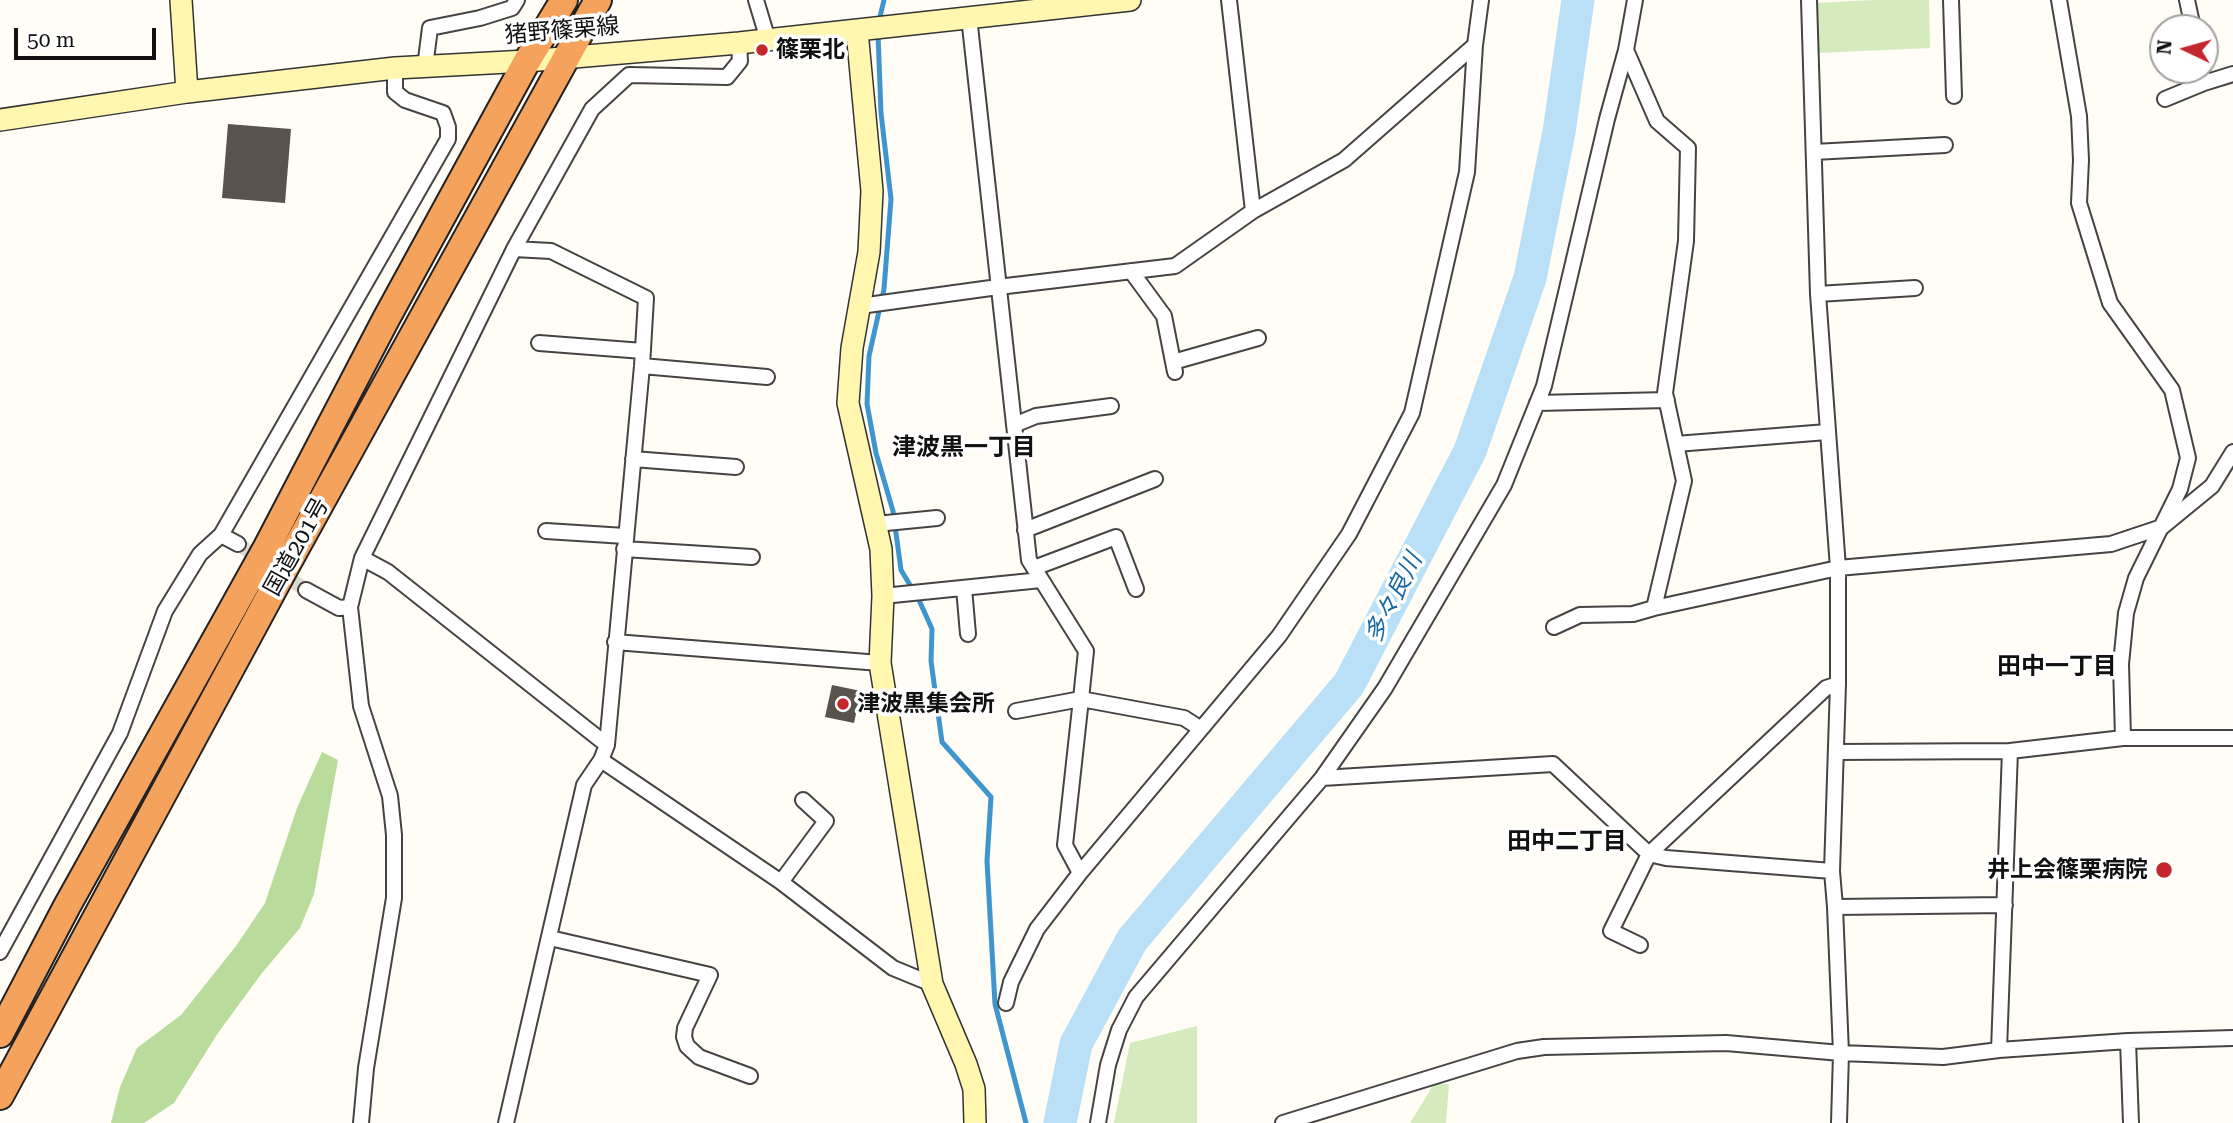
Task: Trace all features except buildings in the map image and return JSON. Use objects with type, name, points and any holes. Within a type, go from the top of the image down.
[{"type":"highway","name":"国道201号","points":[[0,1034],[67,906],[267,547],[392,308],[527,61],[564,0]]},
{"type":"highway","name":"国道201号","points":[[0,1096],[286,566],[598,0]]},
{"type":"street","points":[[181,0],[187,92]]},
{"type":"street","points":[[425,67],[430,28],[512,8],[517,0]]},
{"type":"street","points":[[756,0],[768,40]]},
{"type":"street","name":"猪野篠栗線","points":[[0,120],[187,92],[395,68],[527,61],[740,43],[1130,0]]},
{"type":"street","points":[[1229,0],[1253,211]]},
{"type":"street","points":[[1006,1003],[1011,982],[1037,929],[1080,873],[1279,636],[1349,534],[1412,413],[1467,172],[1475,45],[1481,0]]},
{"type":"street","points":[[1098,1123],[1108,1065],[1119,1030],[1136,997],[1322,778],[1385,688],[1504,485],[1547,374],[1607,119],[1626,50],[1634,0]]},
{"type":"street","points":[[1809,0],[1818,294],[1838,568],[1838,684],[1832,871],[1841,1053],[1839,1123]]},
{"type":"street","points":[[1951,0],[1954,96]]},
{"type":"street","points":[[2059,0],[2079,116],[2079,203],[2110,303],[2172,390],[2188,458],[2179,489],[2136,578],[2126,612],[2121,664],[2123,738]]},
{"type":"street","points":[[969,17],[1029,560],[1086,651],[1065,845],[1080,873]]},
{"type":"street","points":[[857,31],[872,191],[869,251],[852,348],[848,403],[881,549],[883,596],[880,663],[932,984],[974,1089],[975,1123]]},
{"type":"street","points":[[361,1123],[366,1068],[394,898],[394,835],[390,796],[361,706],[350,607],[362,558],[514,250],[592,109],[629,75],[727,77],[740,61],[740,43]]},
{"type":"street","points":[[860,306],[1175,266],[1253,211],[1343,160],[1475,45]]},
{"type":"street","points":[[1626,50],[1657,121],[1688,148],[1686,241],[1665,393],[1684,481],[1654,608]]},
{"type":"street","points":[[0,952],[120,733],[165,611],[200,554],[221,535],[448,139],[448,127],[443,113],[405,100],[395,93],[395,68]]},
{"type":"street","points":[[2165,99],[2190,84]]},
{"type":"street","points":[[1814,152],[1945,145]]},
{"type":"street","points":[[506,1123],[584,785],[601,760],[607,745],[646,298],[551,251],[514,250]]},
{"type":"street","points":[[1131,271],[1164,316],[1174,367],[1258,338]]},
{"type":"street","points":[[1818,294],[1915,288]]},
{"type":"street","points":[[539,344],[643,351]]},
{"type":"street","points":[[642,366],[767,377]]},
{"type":"street","points":[[1537,403],[1667,400]]},
{"type":"street","points":[[1014,425],[1036,416],[1111,406]]},
{"type":"street","points":[[1676,444],[1828,432]]},
{"type":"street","points":[[1553,627],[1580,615],[1633,614],[1838,568],[2111,544],[2162,527],[2212,486],[2233,452]]},
{"type":"street","points":[[633,459],[736,467]]},
{"type":"street","points":[[1025,530],[1155,479]]},
{"type":"street","points":[[876,524],[937,518]]},
{"type":"street","points":[[547,531],[752,558]]},
{"type":"street","points":[[221,535],[238,544]]},
{"type":"street","points":[[883,596],[964,588],[1037,574],[1116,537],[1136,589]]},
{"type":"street","points":[[362,558],[387,572],[607,745]]},
{"type":"street","points":[[964,588],[968,634]]},
{"type":"street","points":[[306,590],[339,608],[350,607]]},
{"type":"street","points":[[615,642],[880,663]]},
{"type":"street","points":[[1640,945],[1611,931],[1649,855],[1826,688],[1838,684]]},
{"type":"street","points":[[1016,711],[1081,699],[1184,718],[1201,729]]},
{"type":"street","points":[[1836,752],[2010,751],[2123,738],[2233,738]]},
{"type":"street","points":[[1999,1050],[2010,751]]},
{"type":"street","points":[[601,760],[781,882],[893,968],[932,984]]},
{"type":"street","points":[[1322,778],[1553,764],[1649,855],[1832,871]]},
{"type":"street","points":[[781,882],[826,821],[803,800]]},
{"type":"street","points":[[1835,907],[2005,905]]},
{"type":"street","points":[[550,938],[710,975],[685,1028],[687,1046],[699,1057],[750,1076]]},
{"type":"street","points":[[1283,1123],[1517,1051],[1544,1047],[1726,1043],[1841,1053],[1943,1057],[1999,1050],[2128,1041],[2233,1038]]},
{"type":"street","points":[[2128,1041],[2130,1123]]},
{"type":"green space","points":[[1929,0],[1930,48],[1817,53],[1815,3]]},
{"type":"green space","points":[[322,752],[338,760],[314,894],[300,928],[262,973],[218,1033],[174,1103],[144,1123],[111,1123],[120,1087],[137,1048],[181,1015],[236,946],[265,903],[297,808]]},
{"type":"green space","points":[[1197,1026],[1197,1123],[1114,1123],[1130,1043]]},
{"type":"green space","points":[[1434,1084],[1449,1084],[1446,1123],[1410,1123]]},
{"type":"waterway","points":[[879,21],[884,0]]},
{"type":"waterway","name":"多々良川","points":[[1060,1123],[1076,1044],[1132,940],[1349,684],[1470,451],[1530,278],[1559,132],[1578,0]]},
{"type":"waterway","points":[[878,34],[881,113],[891,199],[884,289],[869,356],[867,404],[876,453],[893,511],[901,570],[932,629],[931,661],[942,742],[991,797],[987,861],[995,1004],[1026,1123]]},
{"type":"tunnel","points":[[238,544],[306,590]]},
{"type":"place","name":"篠栗北","points":[[762,50]]},
{"type":"place","name":"津波黒集会所","points":[[843,704]]},
{"type":"place","name":"井上会篠栗病院","points":[[2164,870]]},
{"type":"district","name":"津波黒一丁目","points":[[964,448]]},
{"type":"district","name":"田中一丁目","points":[[2057,667]]},
{"type":"district","name":"田中二丁目","points":[[1567,842]]}]
